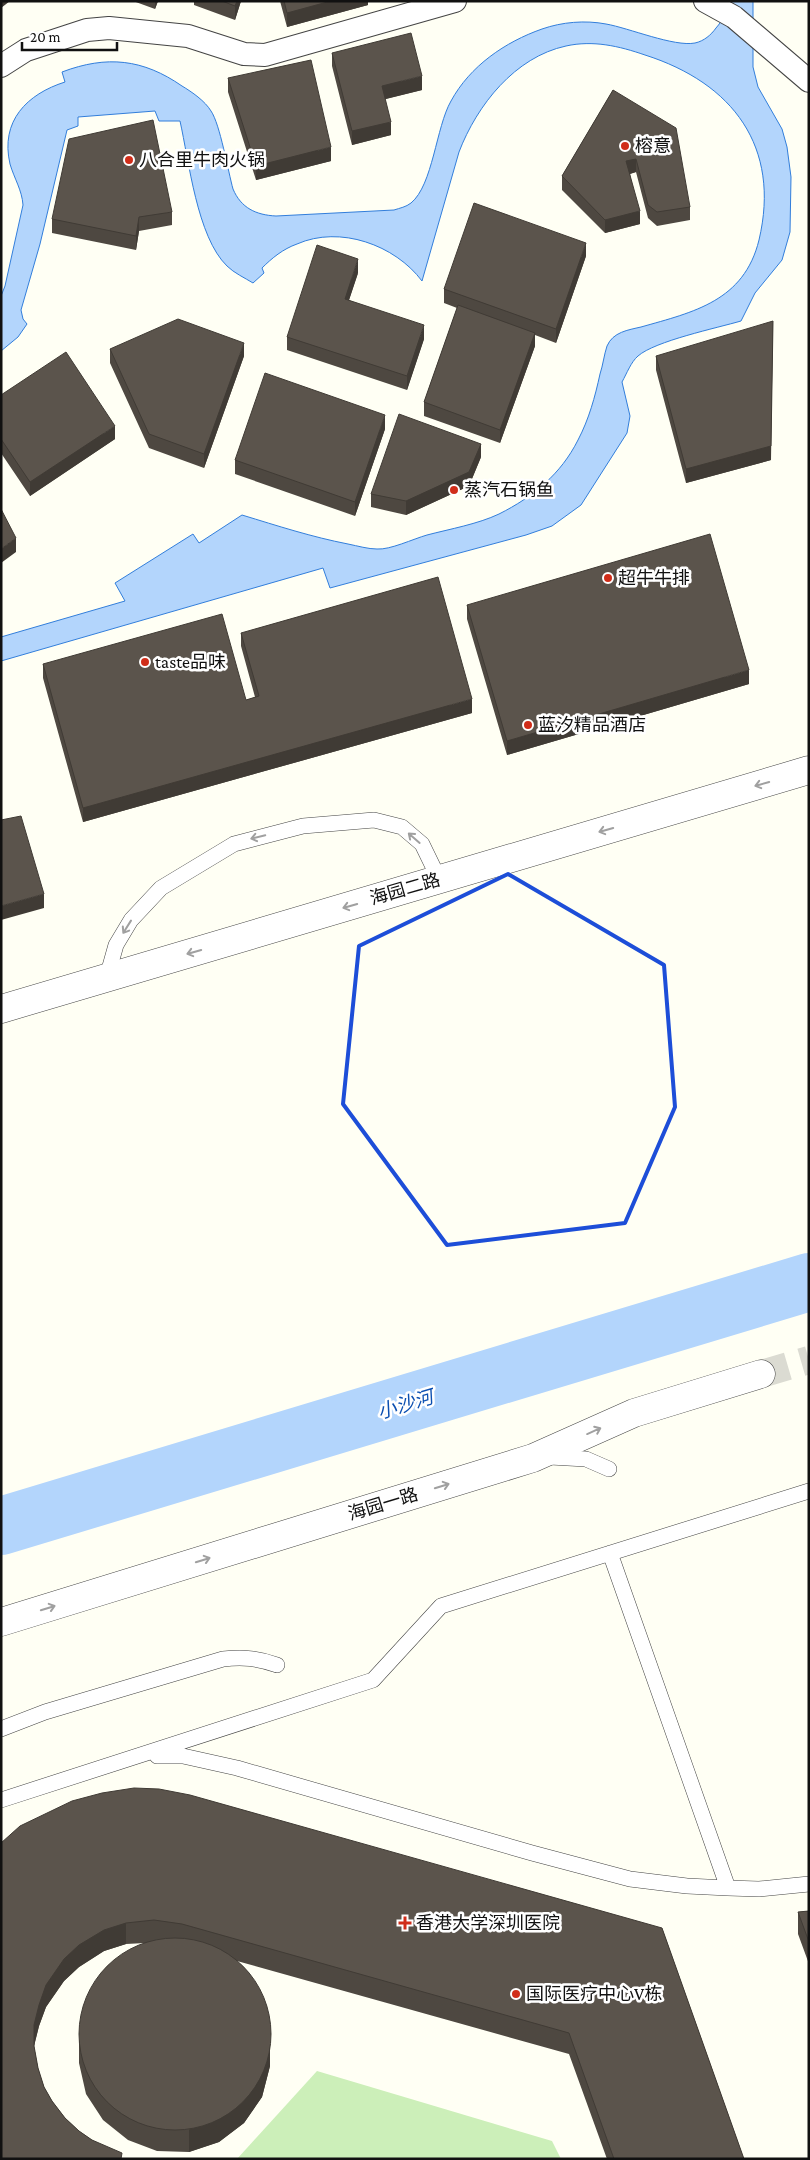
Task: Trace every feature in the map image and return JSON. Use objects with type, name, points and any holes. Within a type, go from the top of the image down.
[{"type":"street","points":[[1,66],[26,50],[87,30],[109,28],[188,36],[244,54],[265,55],[455,1]]},
{"type":"street","points":[[705,1],[734,17],[809,81]]},
{"type":"street","name":"海园二路","points":[[1,1009],[809,770]]},
{"type":"street","name":"海园一路","points":[[1,1622],[533,1458],[634,1413],[761,1374]]},
{"type":"lane","points":[[107,977],[116,945],[131,920],[161,888],[234,844],[303,826],[374,820],[402,827],[422,844],[439,879]]},
{"type":"lane","points":[[533,1458],[562,1456],[586,1459],[609,1469]]},
{"type":"lane","points":[[1,1800],[373,1680],[441,1606],[809,1491]]},
{"type":"lane","points":[[610,1553],[728,1888]]},
{"type":"lane","points":[[1,1729],[45,1712],[223,1659],[243,1657],[277,1665]]},
{"type":"lane","points":[[128,1760],[160,1755],[206,1760],[630,1879],[688,1886],[759,1889],[809,1884]]},
{"type":"highlighted area","points":[[508,874],[664,965],[675,1107],[625,1223],[447,1245],[343,1104],[359,946]]},
{"type":"green space","points":[[317,2071],[552,2141],[561,2159],[237,2159]]},
{"type":"water","points":[[730,1],[753,1],[753,67],[758,87],[782,129],[787,147],[791,177],[790,232],[782,260],[755,293],[741,321],[658,345],[646,350],[631,364],[622,382],[630,416],[627,433],[581,505],[552,526],[526,535],[330,588],[323,568],[1,661],[1,637],[125,601],[115,583],[193,534],[199,543],[242,515],[321,538],[367,548],[382,549],[482,521],[499,514],[523,500],[545,483],[563,464],[582,432],[610,341],[621,332],[680,316],[698,309],[714,301],[729,290],[742,277],[752,261],[759,240],[764,206],[763,176],[756,148],[743,123],[726,101],[703,83],[676,67],[645,55],[606,45],[576,44],[547,52],[514,72],[487,101],[476,117],[459,152],[422,281],[411,268],[382,248],[348,238],[331,237],[314,239],[282,251],[262,268],[264,273],[253,283],[227,266],[208,237],[196,198],[180,121],[159,121],[155,111],[78,117],[78,126],[67,130],[40,244],[21,310],[23,319],[27,324],[18,337],[1,351],[1,296],[5,286],[23,205],[20,189],[10,164],[9,135],[13,122],[28,102],[51,87],[65,82],[62,72],[94,63],[109,62],[139,65],[167,77],[194,94],[208,107],[218,126],[233,189],[240,201],[250,209],[262,214],[276,216],[394,210],[411,203],[418,195],[429,170],[446,112],[459,88],[478,66],[502,48],[542,29],[566,23],[582,22],[616,26],[664,40],[695,43],[714,31],[728,9]]},
{"type":"building","points":[[222,1],[237,1],[235,6]]},
{"type":"building","points":[[284,1],[331,1],[287,13]]},
{"type":"building","points":[[411,33],[422,76],[382,86],[391,122],[352,131],[332,53]]},
{"type":"building","points":[[311,60],[331,147],[256,166],[228,78]]},
{"type":"building","points":[[613,90],[676,128],[690,207],[657,212],[648,205],[636,159],[626,161],[640,211],[605,220],[562,176]]},
{"type":"building","points":[[153,120],[172,212],[139,217],[136,236],[52,219],[69,139]]},
{"type":"building","points":[[474,203],[586,243],[556,329],[444,289]]},
{"type":"building","points":[[317,245],[358,259],[345,299],[424,325],[407,376],[287,337]]},
{"type":"building","points":[[458,305],[535,333],[500,430],[424,402]]},
{"type":"building","points":[[178,319],[244,343],[204,454],[149,434],[110,349]]},
{"type":"building","points":[[773,321],[771,446],[686,469],[656,356]]},
{"type":"building","points":[[66,352],[115,426],[30,482],[1,439],[1,395]]},
{"type":"building","points":[[265,373],[385,415],[355,502],[235,460]]},
{"type":"building","points":[[399,414],[481,444],[469,472],[406,501],[371,494]]},
{"type":"building","points":[[1,509],[16,538],[1,549]]},
{"type":"building","points":[[710,534],[749,670],[507,741],[467,605]]},
{"type":"building","points":[[438,577],[472,699],[83,808],[43,664],[222,614],[246,700],[259,696],[241,633]]},
{"type":"building","points":[[21,816],[44,894],[1,906],[1,820]]},
{"type":"building","name":"国际医疗中心V栋","points":[[134,1788],[159,1789],[190,1795],[662,1928],[744,2159],[614,2159],[569,2033],[182,1924],[154,1920],[126,1923],[104,1930],[79,1945],[64,1959],[46,1985],[34,2025],[34,2046],[38,2068],[44,2087],[52,2101],[65,2118],[79,2131],[92,2140],[122,2153],[121,2159],[1,2159],[1,1843],[20,1826],[72,1801],[102,1793]]},
{"type":"building","points":[[809,1911],[809,1942],[798,1912]]},
{"type":"building","points":[[175,1938],[194,1940],[212,1946],[243,1966],[263,1997],[269,2015],[271,2034],[269,2053],[263,2071],[243,2102],[212,2122],[194,2128],[175,2130],[156,2128],[138,2122],[107,2102],[87,2071],[81,2053],[79,2034],[81,2015],[87,1997],[107,1966],[138,1946],[156,1940]]},
{"type":"waterway","name":"小沙河","points":[[1,1526],[809,1282]]},
{"type":"tunnel","points":[[761,1374],[809,1360]]},
{"type":"place","name":"榕意","points":[[625,146]]},
{"type":"place","name":"八合里牛肉火锅","points":[[129,160]]},
{"type":"place","name":"蒸汽石锅鱼","points":[[454,490]]},
{"type":"place","name":"超牛牛排","points":[[608,578]]},
{"type":"place","name":"taste品味","points":[[145,662]]},
{"type":"place","name":"蓝汐精品酒店","points":[[528,725]]},
{"type":"place","name":"香港大学深圳医院","points":[[405,1923]]},
{"type":"place","name":"国际医疗中心V栋","points":[[516,1994]]}]
